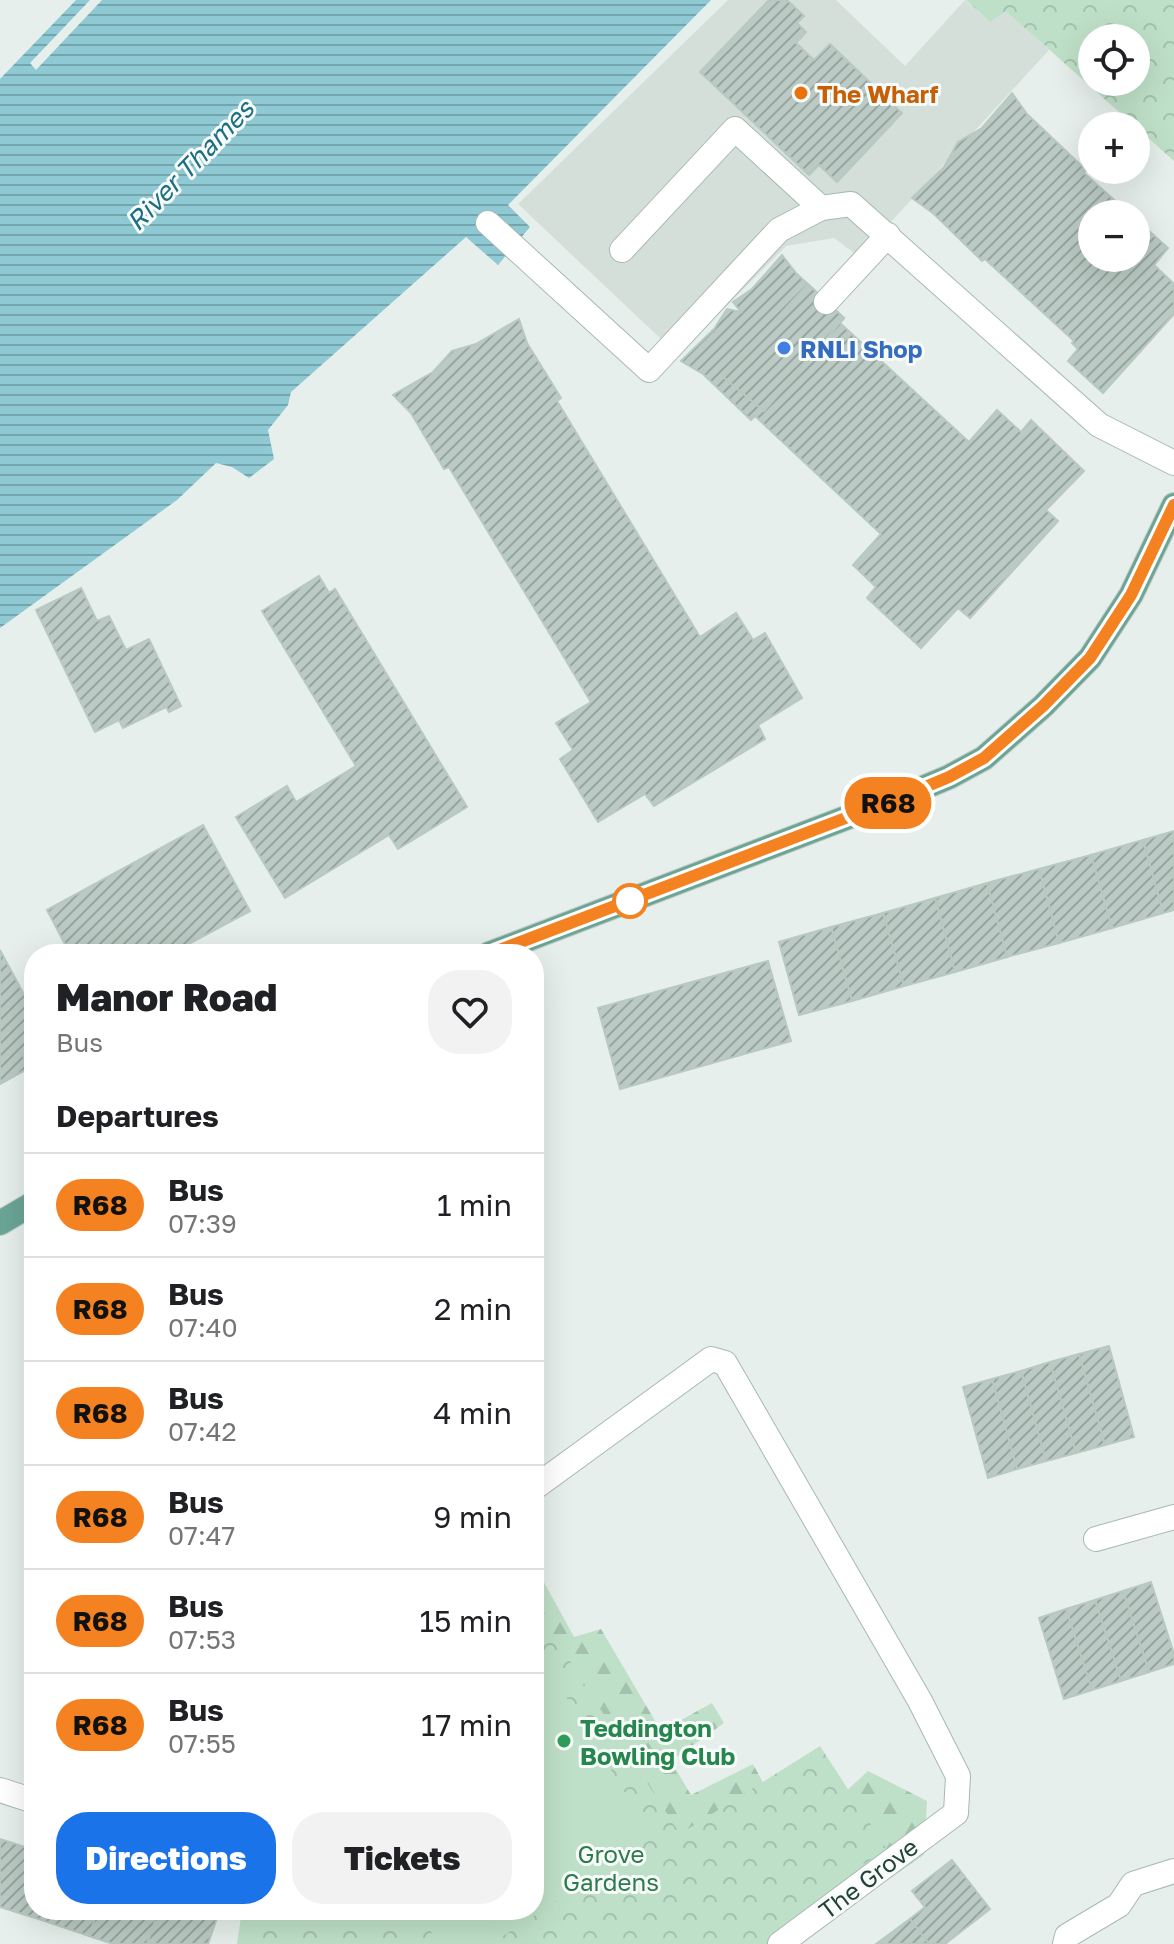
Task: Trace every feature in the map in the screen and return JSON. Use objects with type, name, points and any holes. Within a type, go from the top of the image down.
[{"type":"main road","points":[[516,944],[757,854],[949,777],[984,758],[1043,706],[1090,658],[1118,618],[1174,505]]},
{"type":"main road","points":[[0,1223],[24,1209]]},
{"type":"street","points":[[622,250],[735,129],[821,208]]},
{"type":"street","points":[[488,223],[649,370],[779,230],[821,208],[851,204],[1099,425],[1174,463]]},
{"type":"street","points":[[826,302],[888,235]]},
{"type":"street","name":"The Grove","points":[[544,1481],[711,1359],[725,1363],[920,1701],[958,1776],[956,1813],[780,1944]]},
{"type":"street","points":[[1096,1539],[1174,1517]]},
{"type":"street","points":[[0,1790],[24,1798]]},
{"type":"street","points":[[1065,1944],[1067,1936],[1119,1905],[1133,1884],[1174,1871]]},
{"type":"shaded area","points":[[728,0],[836,0],[905,66],[965,0],[990,22],[1006,10],[1049,50],[866,249],[857,255],[834,238],[786,246],[678,355],[518,204]]},
{"type":"green space","points":[[966,0],[1174,0],[1174,161],[1150,140],[1150,112],[1119,112],[1101,96],[1150,96],[1150,24],[1078,24],[1078,75],[1006,11],[990,22]]},
{"type":"green space","points":[[544,1582],[574,1637],[601,1629],[661,1731],[712,1703],[724,1723],[671,1761],[691,1795],[753,1764],[766,1788],[670,1857],[544,1638]]},
{"type":"green space","name":"Grove Gardens","points":[[544,1621],[680,1834],[820,1746],[886,1848],[755,1944],[237,1944],[241,1920],[544,1920]]},
{"type":"green space","name":"Teddington Bowling Club","points":[[544,1661],[653,1838],[544,1909]]},
{"type":"green space","points":[[868,1771],[927,1801],[924,1855],[806,1936],[774,1944],[654,1944],[829,1807]]},
{"type":"green space","name":"Teddington Bowling Club","points":[[423,1920],[528,1920],[491,1944],[439,1944]]},
{"type":"water","name":"River Thames","points":[[76,0],[711,0],[508,205],[530,227],[498,265],[466,237],[291,392],[288,405],[268,430],[274,459],[249,478],[232,467],[216,463],[177,500],[0,628],[0,79]]},
{"type":"pier","points":[[90,0],[102,0],[36,70],[30,63]]},
{"type":"building","name":"The Wharf","points":[[769,0],[787,0],[804,16],[797,23],[806,32],[796,43],[814,60],[830,44],[902,113],[837,182],[819,165],[809,175],[700,72]]},
{"type":"building","points":[[1012,93],[1027,114],[1078,162],[1078,184],[1096,184],[1114,200],[1078,200],[1078,272],[1150,272],[1150,232],[1168,248],[1154,265],[1174,284],[1174,314],[1103,393],[1068,361],[1078,349],[1072,343],[1074,341],[985,259],[982,261],[934,214],[912,198],[944,167],[958,142],[982,128]]},
{"type":"building","points":[[782,255],[796,273],[844,318],[840,323],[969,442],[997,410],[1021,432],[1031,420],[1084,471],[1046,510],[1058,521],[970,618],[958,608],[921,648],[867,598],[876,587],[853,565],[881,534],[755,416],[751,420],[703,374],[681,361],[714,329],[727,309],[741,312],[733,302],[752,289]]},
{"type":"building","name":"RNLI Shop","points":[[808,284],[844,318],[764,411],[723,377]]},
{"type":"building","points":[[519,319],[527,343],[561,398],[557,401],[700,637],[736,613],[753,640],[765,633],[802,698],[758,725],[765,739],[654,806],[645,794],[598,822],[560,759],[573,750],[556,723],[591,702],[449,467],[444,469],[411,413],[393,395],[433,372],[452,351],[476,344]]},
{"type":"building","points":[[319,576],[329,593],[335,589],[467,807],[398,849],[389,835],[285,898],[236,817],[287,786],[296,802],[356,766],[262,611]]},
{"type":"building","points":[[81,588],[97,621],[109,616],[126,650],[149,639],[181,706],[169,712],[166,707],[123,728],[119,720],[95,732],[36,610]]},
{"type":"building","points":[[203,825],[250,911],[189,944],[65,944],[47,910]]},
{"type":"building","points":[[1174,831],[1174,910],[1163,913],[1143,840]]},
{"type":"building","points":[[1143,840],[1163,913],[1112,928],[1091,855]]},
{"type":"building","points":[[1091,855],[1112,928],[1059,943],[1039,869]]},
{"type":"building","points":[[1039,869],[1059,943],[1007,957],[987,883]]},
{"type":"building","points":[[987,883],[1007,957],[955,972],[935,898]]},
{"type":"building","points":[[935,898],[955,972],[904,986],[883,913]]},
{"type":"building","points":[[883,913],[904,986],[852,1001],[831,927]]},
{"type":"building","points":[[831,927],[852,1001],[799,1015],[779,942]]},
{"type":"building","points":[[0,950],[24,994],[24,1071],[0,1084]]},
{"type":"building","points":[[768,961],[791,1041],[620,1089],[598,1008]]},
{"type":"building","points":[[1109,1346],[1134,1437],[1105,1445],[1079,1354]]},
{"type":"building","points":[[1079,1354],[1105,1445],[1076,1453],[1050,1362]]},
{"type":"building","points":[[1050,1362],[1076,1453],[1046,1461],[1021,1371]]},
{"type":"building","points":[[1021,1371],[1046,1461],[1017,1469],[992,1379]]},
{"type":"building","points":[[992,1379],[1017,1469],[988,1478],[963,1387]]},
{"type":"building","points":[[1151,1582],[1174,1654],[1174,1664],[1149,1672],[1123,1591]]},
{"type":"building","points":[[1123,1591],[1149,1672],[1121,1681],[1095,1600]]},
{"type":"building","points":[[1095,1600],[1121,1681],[1092,1690],[1066,1609]]},
{"type":"building","points":[[1066,1609],[1092,1690],[1064,1699],[1039,1618]]},
{"type":"building","points":[[0,1839],[24,1847],[24,1915],[0,1907]]},
{"type":"building","points":[[952,1860],[990,1909],[945,1944],[929,1944],[910,1919],[925,1907],[912,1891]]},
{"type":"building","points":[[910,1919],[929,1944],[876,1944]]},
{"type":"building","points":[[41,1920],[95,1920],[89,1936]]},
{"type":"building","points":[[95,1920],[155,1920],[147,1944],[113,1944],[89,1936]]},
{"type":"building","points":[[155,1920],[216,1920],[208,1944],[147,1944]]},
{"type":"bus line","name":"R68","points":[[518,944],[906,795],[984,758],[1043,706],[1090,658],[1131,595],[1174,505]]},
{"type":"place","name":"The Wharf","points":[[801,93]]},
{"type":"place","name":"RNLI Shop","points":[[784,348]]},
{"type":"place","name":"Teddington Bowling Club","points":[[564,1741]]}]
